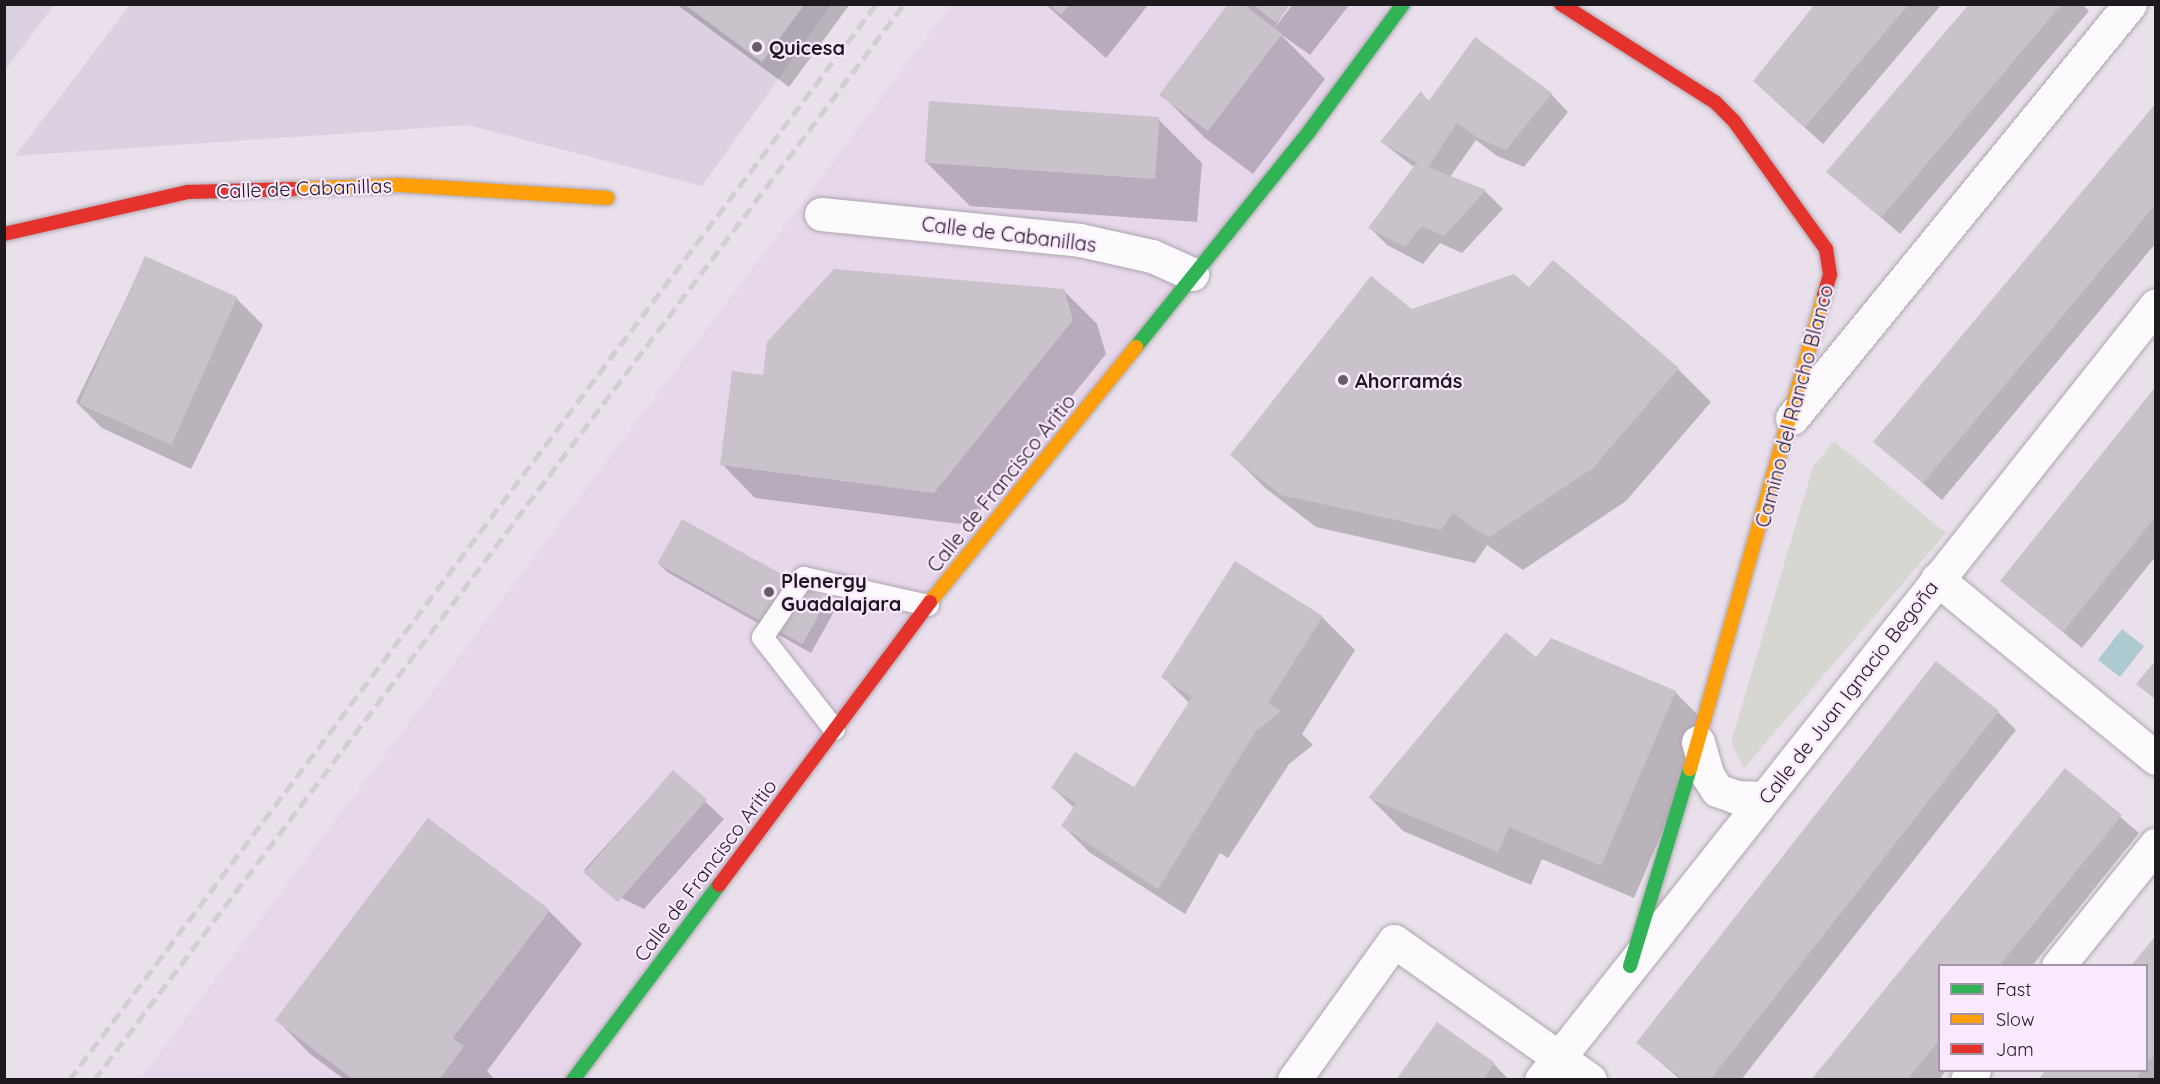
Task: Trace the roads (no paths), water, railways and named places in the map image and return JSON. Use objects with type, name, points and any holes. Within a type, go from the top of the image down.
[{"type":"street","name":"Calle de Francisco Aritio","points":[[573,1080],[928,605],[1308,132],[1402,4]]},
{"type":"street","name":"Camino del Rancho Blanco","points":[[1561,4],[1715,102],[1734,121],[1826,249],[1830,275],[1826,299],[1792,418],[1630,966]]},
{"type":"street","points":[[1792,418],[2130,4]]},
{"type":"street","name":"Calle de Cabanillas","points":[[4,234],[188,192],[400,185],[608,198]]},
{"type":"street","name":"Calle de Cabanillas","points":[[821,214],[1080,240],[1152,256],[1192,274]]},
{"type":"street","name":"Calle de Juan Ignacio Begoña","points":[[1550,1068],[2156,305]]},
{"type":"street","points":[[1937,579],[2156,758]]},
{"type":"street","points":[[1698,742],[1708,776],[1717,790],[1736,797],[1764,798]]},
{"type":"street","points":[[2060,964],[2156,844]]},
{"type":"street","points":[[1294,1080],[1394,941],[1550,1068],[1590,1080]]},
{"type":"lane","points":[[834,729],[762,637],[802,578],[928,605]]},
{"type":"water","points":[[2122,629],[2144,646],[2120,677],[2098,660]]},
{"type":"railway","points":[[69,1080],[876,4]]},
{"type":"railway","points":[[94,1080],[904,4]]},
{"type":"place","name":"Quicesa","points":[[757,47]]},
{"type":"place","name":"Ahorramás","points":[[1343,380]]},
{"type":"place","name":"Plenergy Guadalajara","points":[[769,592]]}]
